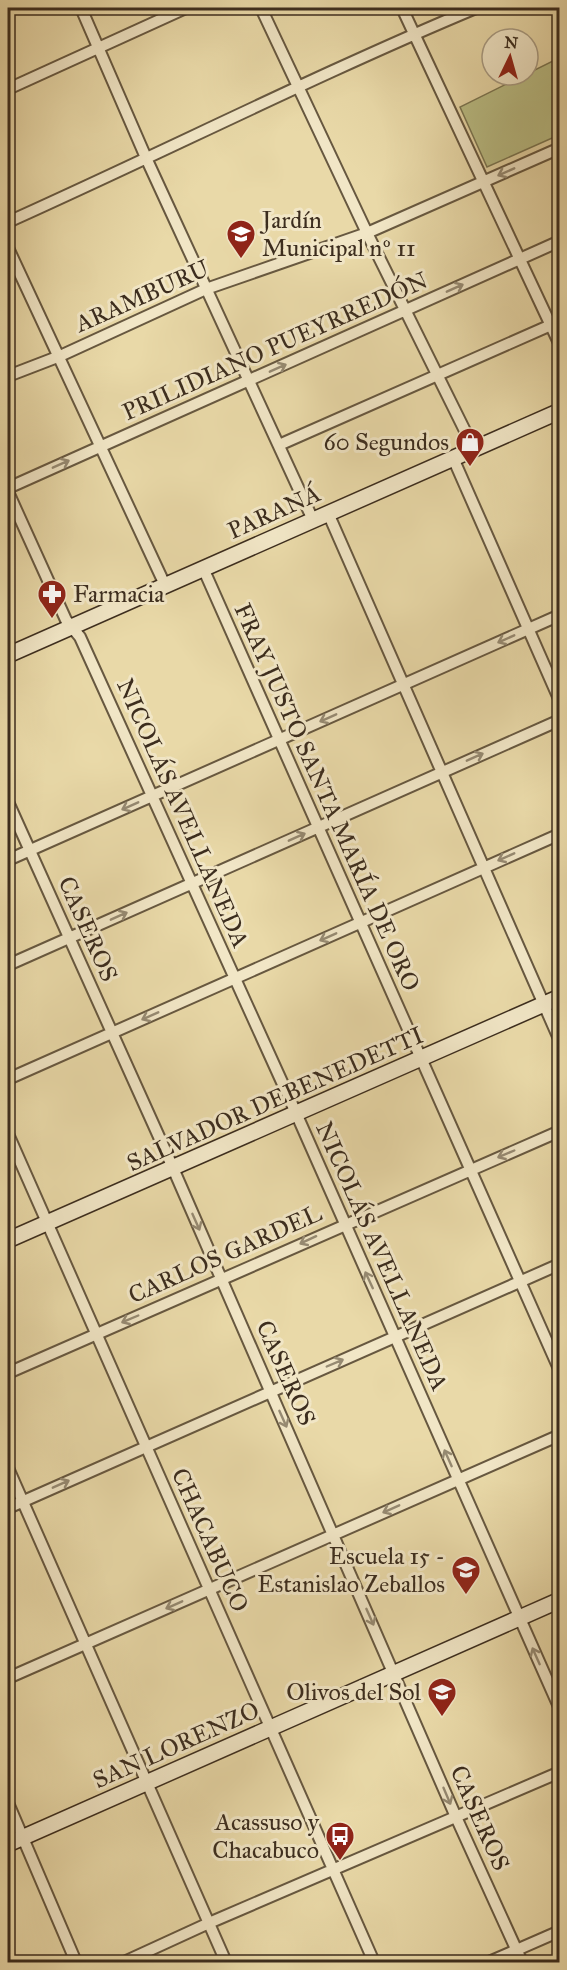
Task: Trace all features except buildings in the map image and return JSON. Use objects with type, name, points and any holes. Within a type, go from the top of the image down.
[{"type":"street","points":[[81,8],[147,160],[313,520]]},
{"type":"street","points":[[8,89],[186,8]]},
{"type":"street","points":[[261,8],[300,86],[367,233],[440,376],[474,449]]},
{"type":"street","points":[[402,8],[519,259],[555,323],[560,345]]},
{"type":"street","points":[[8,222],[147,160],[300,86],[476,8]]},
{"type":"street","name":"ARAMBURU","points":[[8,376],[60,356],[206,289],[367,233],[560,148]]},
{"type":"street","name":"PRILIDIANO PUEYRREDÓN","points":[[8,490],[560,241]]},
{"type":"street","points":[[8,248],[165,585]]},
{"type":"street","points":[[279,445],[440,376],[555,323]]},
{"type":"street","name":"PARANÁ","points":[[8,655],[560,411]]},
{"type":"street","points":[[453,458],[560,701]]},
{"type":"street","name":"NICOLÁS AVELLANEDA","points":[[8,490],[72,627],[80,637],[153,796],[560,1709]]},
{"type":"street","points":[[328,513],[560,1041]]},
{"type":"street","name":"FRAY JUSTO SANTA MARÍA DE ORO","points":[[203,568],[468,1170],[560,1371]]},
{"type":"street","points":[[8,860],[560,615]]},
{"type":"street","points":[[8,965],[560,720]]},
{"type":"street","name":"CASEROS","points":[[8,802],[271,1391],[456,1817],[522,1962]]},
{"type":"street","points":[[8,1079],[560,834]]},
{"type":"street","name":"SALVADOR DEBENEDETTI","points":[[8,1240],[560,997]]},
{"type":"street","name":"CARLOS GARDEL","points":[[8,1373],[222,1281],[343,1224],[560,1131]]},
{"type":"street","name":"CHACABUCO","points":[[8,1134],[49,1222],[374,1962]]},
{"type":"street","points":[[8,1508],[560,1264]]},
{"type":"street","points":[[8,1678],[560,1435]]},
{"type":"street","points":[[8,1468],[226,1962]]},
{"type":"street","name":"SAN LORENZO","points":[[8,1844],[560,1600]]},
{"type":"street","points":[[124,1962],[560,1772]]},
{"type":"street","points":[[8,1803],[76,1962]]},
{"type":"street","points":[[489,1962],[560,1931]]},
{"type":"green space","points":[[559,58],[559,135],[487,167],[460,107],[500,87],[540,87],[540,67]]},
{"type":"place","name":"Jardín Municipal nº 11","points":[[241,260]]},
{"type":"place","name":"60 Segundos","points":[[470,468]]},
{"type":"place","name":"Farmacia","points":[[52,620]]},
{"type":"place","name":"Escuela 15 - Estanislao Zeballos","points":[[466,1596]]},
{"type":"place","name":"Olivos del Sol","points":[[442,1718]]},
{"type":"place","name":"Acassuso y Chacabuco","points":[[340,1862]]}]
